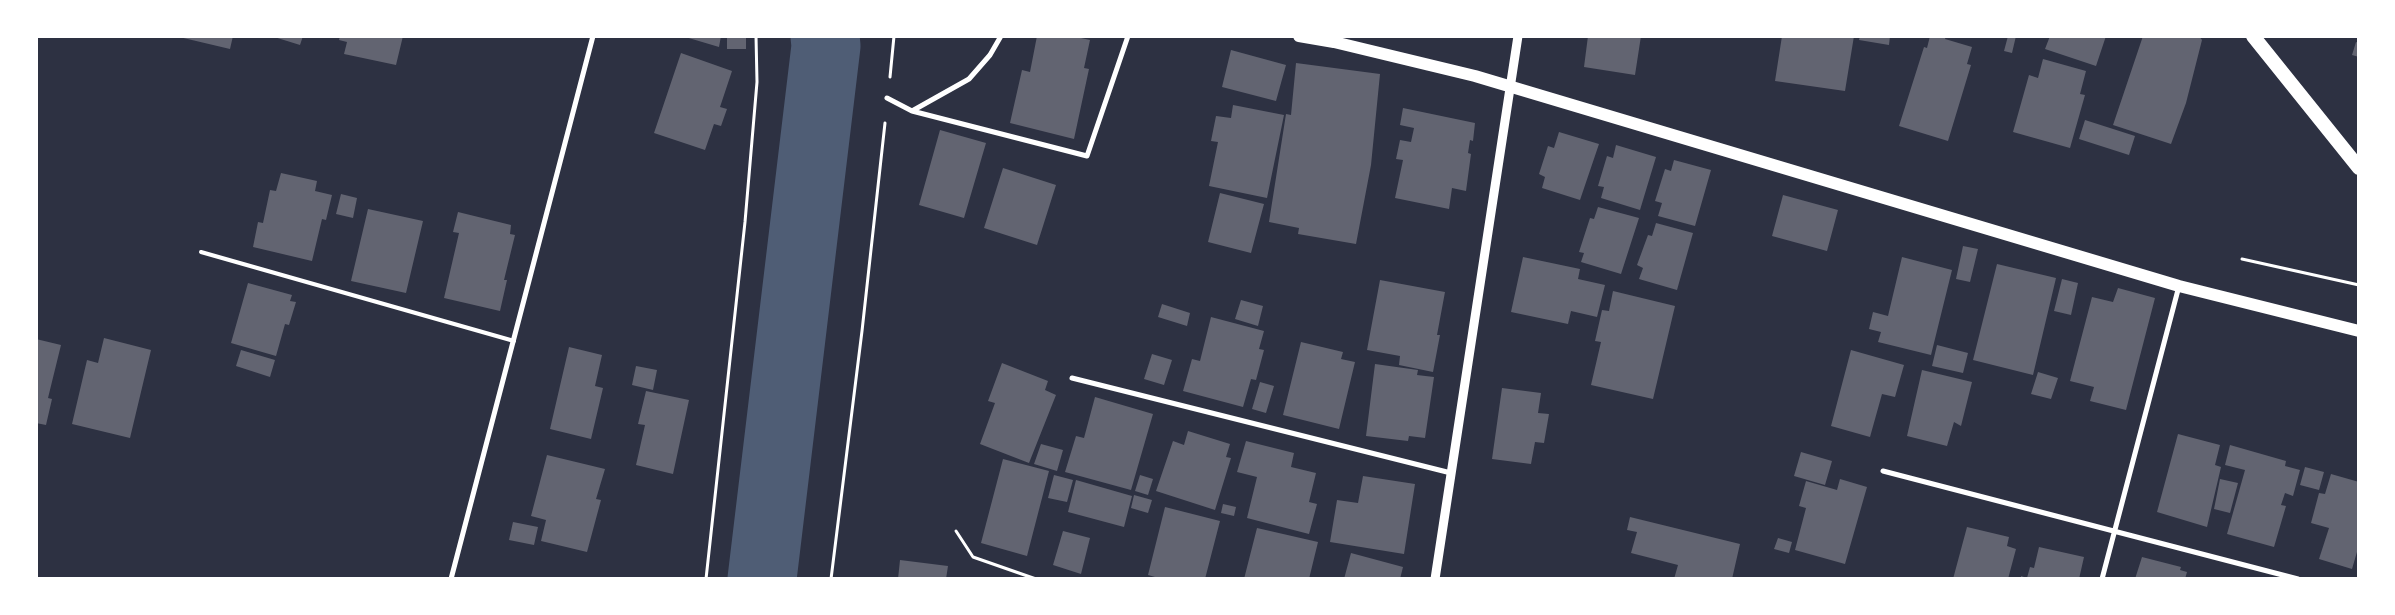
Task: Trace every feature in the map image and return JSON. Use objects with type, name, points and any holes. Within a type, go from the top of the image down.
[{"type":"highway","points":[[2253,36],[2359,168]]},
{"type":"main road","points":[[1299,36],[1334,42],[1510,86],[2179,286],[2359,331]]},
{"type":"street","points":[[451,579],[593,36]]},
{"type":"street","points":[[912,111],[969,79],[990,56],[1001,36]]},
{"type":"street","points":[[887,98],[912,111],[1088,156],[1128,36]]},
{"type":"street","points":[[1436,579],[1518,36]]},
{"type":"street","points":[[2102,579],[2179,286]]},
{"type":"street","points":[[1072,378],[1451,474]]},
{"type":"street","points":[[1883,470],[2114,529],[2298,579]]},
{"type":"lane","points":[[201,252],[514,341]]},
{"type":"path","points":[[706,579],[747,192],[757,82],[756,36]]},
{"type":"path","points":[[831,579],[862,331],[894,36]]},
{"type":"path","points":[[2242,258],[2359,285]]},
{"type":"path","points":[[956,532],[973,557],[1036,579]]},
{"type":"building","points":[[175,36],[233,36],[230,49]]},
{"type":"building","points":[[271,36],[303,36],[300,45]]},
{"type":"building","points":[[340,36],[403,36],[396,65],[344,54],[347,42],[339,40]]},
{"type":"building","points":[[682,36],[721,36],[719,47]]},
{"type":"building","points":[[727,36],[746,36],[746,49],[727,49]]},
{"type":"building","points":[[1037,36],[1072,36],[1090,40],[1084,68],[1089,69],[1074,139],[1010,123],[1022,70],[1030,72]]},
{"type":"building","points":[[1588,36],[1641,36],[1635,75],[1584,67]]},
{"type":"building","points":[[1782,36],[1854,36],[1845,91],[1775,81]]},
{"type":"building","points":[[1860,36],[1890,36],[1889,45],[1859,40]]},
{"type":"building","points":[[1930,36],[1946,36],[1945,39],[1972,47],[1967,64],[1971,65],[1948,141],[1899,126],[1924,47],[1927,48]]},
{"type":"building","points":[[2008,36],[2016,36],[2012,53],[2004,51]]},
{"type":"building","points":[[2050,36],[2106,36],[2096,66],[2045,49]]},
{"type":"building","points":[[2143,36],[2199,36],[2202,40],[2186,103],[2171,144],[2113,125]]},
{"type":"building","points":[[2356,42],[2359,43],[2359,57],[2352,55]]},
{"type":"building","points":[[1231,50],[1286,65],[1276,101],[1222,87]]},
{"type":"building","points":[[681,53],[732,71],[720,107],[727,109],[721,126],[714,124],[705,150],[654,133]]},
{"type":"building","points":[[2043,59],[2086,71],[2080,94],[2085,95],[2070,148],[2013,132],[2029,75],[2038,78]]},
{"type":"building","points":[[1296,63],[1380,74],[1371,165],[1356,244],[1298,234],[1299,228],[1269,222],[1286,114],[1291,115]]},
{"type":"building","points":[[1233,105],[1284,115],[1267,198],[1209,186],[1218,142],[1211,141],[1216,116],[1231,118]]},
{"type":"building","points":[[1403,108],[1475,123],[1473,141],[1470,140],[1468,153],[1471,154],[1466,191],[1452,188],[1449,209],[1395,198],[1403,160],[1396,159],[1400,140],[1411,142],[1414,128],[1400,125]]},
{"type":"building","points":[[2085,120],[2135,136],[2129,155],[2079,139]]},
{"type":"building","points":[[940,130],[986,143],[964,218],[919,205]]},
{"type":"building","points":[[1559,132],[1599,144],[1580,200],[1542,188],[1545,177],[1539,174],[1548,146],[1554,148]]},
{"type":"building","points":[[1616,145],[1656,157],[1640,210],[1601,198],[1604,187],[1598,186],[1607,156],[1613,158]]},
{"type":"building","points":[[1674,160],[1711,170],[1695,226],[1658,216],[1662,203],[1655,201],[1665,169],[1671,171]]},
{"type":"building","points":[[1003,168],[1056,185],[1037,245],[984,228]]},
{"type":"building","points":[[281,173],[317,181],[315,191],[332,195],[326,220],[322,219],[312,261],[253,247],[258,222],[263,223],[270,190],[276,191]]},
{"type":"building","points":[[1220,193],[1264,204],[1251,253],[1208,242]]},
{"type":"building","points":[[341,194],[357,198],[353,218],[336,214]]},
{"type":"building","points":[[1783,195],[1838,210],[1827,251],[1772,236]]},
{"type":"building","points":[[1598,207],[1639,218],[1621,274],[1581,262],[1584,253],[1579,252],[1590,218],[1594,219]]},
{"type":"building","points":[[368,209],[423,221],[406,293],[351,281]]},
{"type":"building","points":[[458,212],[511,225],[510,234],[515,235],[504,280],[507,280],[500,311],[444,298],[459,233],[453,232]]},
{"type":"building","points":[[1656,223],[1693,233],[1677,290],[1639,279],[1643,268],[1637,265],[1648,235],[1652,236]]},
{"type":"building","points":[[1963,246],[1978,249],[1970,282],[1956,279]]},
{"type":"building","points":[[1523,257],[1580,269],[1578,279],[1605,285],[1597,317],[1571,311],[1568,324],[1511,312]]},
{"type":"building","points":[[1902,257],[1952,270],[1931,355],[1878,342],[1881,332],[1869,329],[1873,312],[1888,316]]},
{"type":"building","points":[[1997,264],[2056,278],[2033,375],[1973,360]]},
{"type":"building","points":[[2062,279],[2078,283],[2071,315],[2054,311]]},
{"type":"building","points":[[1380,280],[1445,292],[1437,335],[1440,335],[1433,372],[1399,365],[1400,356],[1367,350]]},
{"type":"building","points":[[248,283],[292,295],[290,301],[296,302],[289,325],[285,324],[276,356],[231,343]]},
{"type":"building","points":[[2118,288],[2155,298],[2126,410],[2090,401],[2094,387],[2070,381],[2092,297],[2113,302]]},
{"type":"building","points":[[1613,291],[1675,306],[1653,399],[1591,385],[1601,342],[1595,341],[1602,310],[1609,311]]},
{"type":"building","points":[[1241,300],[1263,306],[1258,326],[1235,319]]},
{"type":"building","points":[[1162,304],[1190,313],[1187,326],[1158,317]]},
{"type":"building","points":[[1211,317],[1264,331],[1259,349],[1264,350],[1256,380],[1251,379],[1243,407],[1183,391],[1192,359],[1200,361]]},
{"type":"building","points":[[104,338],[151,350],[130,438],[72,424],[87,360],[98,363]]},
{"type":"building","points":[[36,339],[61,345],[48,398],[52,399],[46,425],[36,423]]},
{"type":"building","points":[[1301,342],[1343,352],[1341,359],[1355,362],[1339,429],[1283,415]]},
{"type":"building","points":[[1937,345],[1968,353],[1963,373],[1932,366]]},
{"type":"building","points":[[569,347],[602,355],[595,386],[603,388],[591,439],[550,429]]},
{"type":"building","points":[[241,350],[275,360],[270,377],[236,366]]},
{"type":"building","points":[[1851,350],[1904,365],[1895,397],[1882,394],[1870,437],[1831,426]]},
{"type":"building","points":[[1152,354],[1172,360],[1164,385],[1144,379]]},
{"type":"building","points":[[1002,363],[1048,381],[1045,390],[1056,395],[1029,463],[980,444],[995,403],[988,401]]},
{"type":"building","points":[[1375,364],[1418,370],[1417,375],[1434,377],[1425,438],[1409,436],[1408,441],[1366,436]]},
{"type":"building","points":[[636,366],[657,370],[653,390],[632,385]]},
{"type":"building","points":[[1922,370],[1972,382],[1961,426],[1954,422],[1947,446],[1907,436]]},
{"type":"building","points":[[2038,372],[2058,378],[2051,399],[2031,394]]},
{"type":"building","points":[[1260,382],[1274,386],[1266,413],[1252,409]]},
{"type":"building","points":[[1502,388],[1541,393],[1538,413],[1549,414],[1544,443],[1535,442],[1531,464],[1492,459]]},
{"type":"building","points":[[646,391],[689,400],[673,474],[636,465],[645,425],[638,424]]},
{"type":"building","points":[[1095,397],[1153,414],[1131,490],[1065,472],[1076,436],[1084,438]]},
{"type":"building","points":[[1188,431],[1230,444],[1226,457],[1231,458],[1215,510],[1156,491],[1173,441],[1184,445]]},
{"type":"building","points":[[2178,434],[2220,445],[2215,465],[2221,467],[2207,527],[2157,512]]},
{"type":"building","points":[[1246,441],[1294,453],[1291,467],[1316,473],[1309,502],[1317,504],[1309,534],[1247,518],[1257,477],[1237,472]]},
{"type":"building","points":[[1041,444],[1063,450],[1057,471],[1034,464]]},
{"type":"building","points":[[2230,445],[2286,461],[2285,466],[2300,470],[2293,496],[2285,493],[2281,505],[2286,506],[2274,547],[2227,534],[2245,470],[2225,465]]},
{"type":"building","points":[[1801,452],[1832,461],[1825,485],[1794,476]]},
{"type":"building","points":[[547,455],[605,469],[596,499],[601,500],[587,552],[541,541],[546,520],[531,516]]},
{"type":"building","points":[[1003,459],[1049,471],[1027,556],[981,543]]},
{"type":"building","points":[[2305,467],[2324,472],[2319,490],[2300,485]]},
{"type":"building","points":[[2331,474],[2359,482],[2359,545],[2352,569],[2319,559],[2329,528],[2311,523],[2319,493],[2325,494]]},
{"type":"building","points":[[1054,475],[1073,480],[1067,502],[1048,498]]},
{"type":"building","points":[[1140,475],[1153,479],[1148,495],[1135,491]]},
{"type":"building","points":[[1363,476],[1415,484],[1404,554],[1330,542],[1337,500],[1358,503]]},
{"type":"building","points":[[1840,479],[1867,487],[1845,564],[1795,550],[1806,508],[1799,506],[1806,481],[1837,490]]},
{"type":"building","points":[[2220,479],[2238,483],[2230,513],[2214,509]]},
{"type":"building","points":[[1076,480],[1132,496],[1124,527],[1068,512]]},
{"type":"building","points":[[1134,495],[1152,500],[1148,513],[1131,508]]},
{"type":"building","points":[[1223,504],[1236,507],[1234,516],[1221,513]]},
{"type":"building","points":[[1165,507],[1220,521],[1205,579],[1162,579],[1148,575]]},
{"type":"building","points":[[1630,517],[1740,544],[1732,579],[1674,579],[1678,565],[1631,553],[1637,532],[1627,530]]},
{"type":"building","points":[[513,522],[538,527],[534,545],[509,540]]},
{"type":"building","points":[[1967,527],[2009,537],[2007,546],[2016,549],[2008,579],[1953,579]]},
{"type":"building","points":[[1257,528],[1318,542],[1309,579],[1244,579]]},
{"type":"building","points":[[1063,531],[1090,538],[1081,574],[1053,565]]},
{"type":"building","points":[[1778,538],[1792,542],[1789,553],[1774,549]]},
{"type":"building","points":[[2039,547],[2084,557],[2079,579],[2021,579],[2021,576],[2027,578],[2030,567],[2034,568]]},
{"type":"building","points":[[1351,553],[1403,567],[1400,579],[1344,579]]},
{"type":"building","points":[[2142,557],[2181,567],[2180,570],[2187,572],[2185,579],[2135,579]]},
{"type":"building","points":[[900,560],[948,566],[946,579],[898,579]]},
{"type":"waterway","points":[[762,579],[826,46],[825,36]]}]
